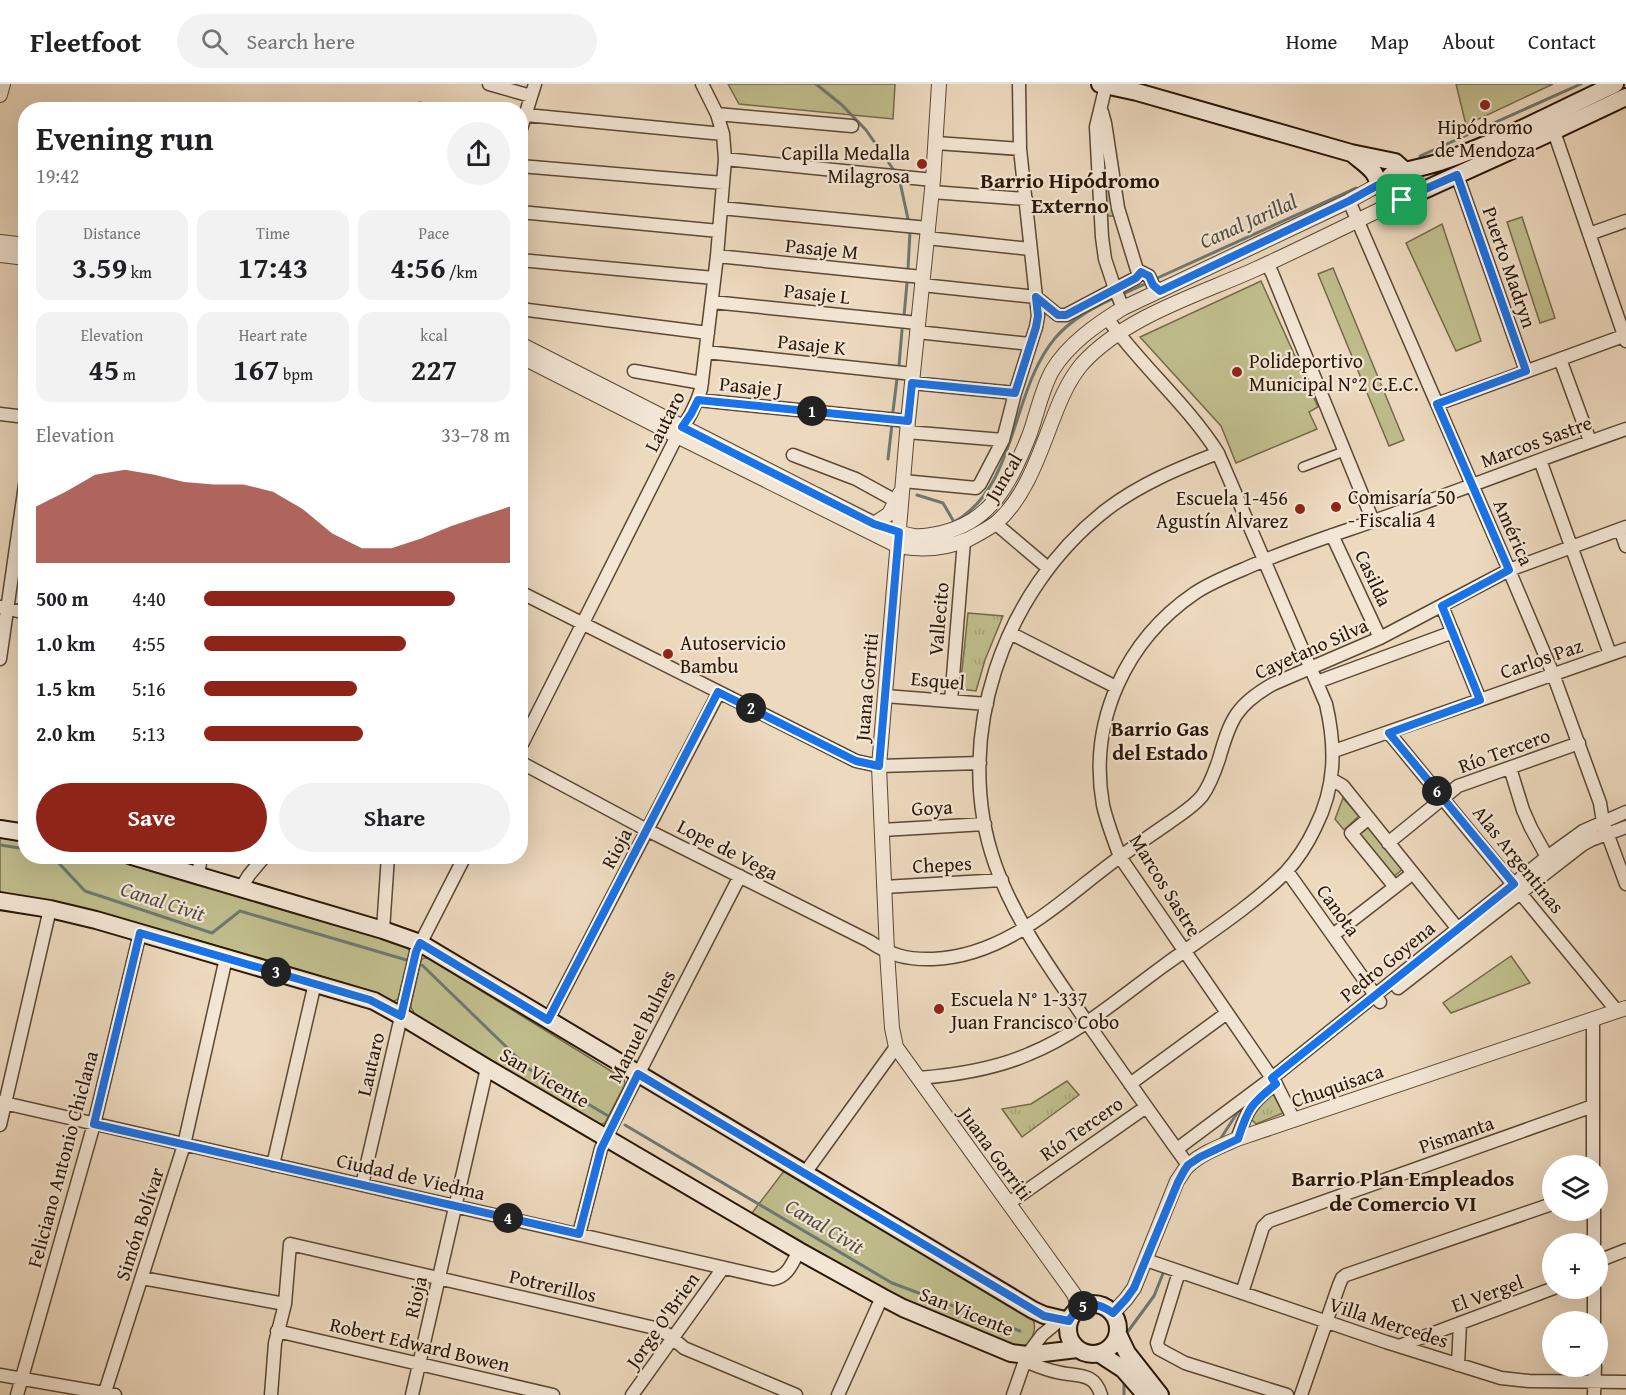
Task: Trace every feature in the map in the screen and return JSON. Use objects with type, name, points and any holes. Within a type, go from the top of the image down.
[{"type":"main road","points":[[1103,85],[1137,92],[1351,153],[1395,162],[1389,198],[1403,198],[1457,175],[1551,124],[1615,84]]},
{"type":"main road","points":[[1393,180],[1626,97]]},
{"type":"main road","points":[[1351,153],[1376,176],[1411,186],[1411,190],[1403,198]]},
{"type":"main road","points":[[0,829],[18,832]]},
{"type":"main road","name":"San Vicente","points":[[158,864],[420,943],[1033,1310],[1044,1316],[1069,1316]]},
{"type":"main road","name":"San Vicente","points":[[0,901],[50,909],[140,933],[370,1000],[401,1016],[799,1251],[903,1308],[1026,1358],[1077,1349]]},
{"type":"main road","points":[[1118,1334],[1111,1347],[1100,1354],[1088,1354],[1077,1349],[1068,1336],[1069,1316],[1087,1304],[1104,1306],[1113,1313],[1118,1326],[1118,1334],[1127,1353],[1160,1395]]},
{"type":"main road","points":[[1100,1354],[1123,1369],[1146,1395]]},
{"type":"street","points":[[0,95],[3,84]]},
{"type":"street","points":[[489,84],[533,90],[528,106]]},
{"type":"street","name":"Lautaro","points":[[528,732],[698,400],[712,302],[725,159],[723,134],[717,114],[702,84]]},
{"type":"street","name":"Juana Gorriti","points":[[939,84],[933,186],[908,427],[879,766],[892,1028],[896,1047],[1074,1294],[1069,1316]]},
{"type":"street","points":[[874,524],[889,514],[903,484],[976,488],[1003,440],[1038,316],[1020,149],[1019,84]]},
{"type":"street","points":[[1103,85],[1101,108],[1096,127],[1102,237],[1105,259],[1114,289],[1123,308]]},
{"type":"street","points":[[1101,108],[1118,208],[1137,270],[1149,276],[1153,285],[1160,291]]},
{"type":"street","points":[[717,114],[852,126]]},
{"type":"street","points":[[528,115],[723,134]]},
{"type":"street","points":[[1437,404],[1625,337],[1551,124]]},
{"type":"street","points":[[936,143],[1020,149]]},
{"type":"street","points":[[725,159],[1026,199]]},
{"type":"street","points":[[528,167],[723,183]]},
{"type":"street","name":"Puerto Madryn","points":[[1457,175],[1526,371]]},
{"type":"street","name":"Juncal","points":[[528,348],[680,432],[898,539],[926,536],[968,524],[986,512],[1012,475],[1052,372],[1070,348],[1107,318],[1123,308],[1393,180]]},
{"type":"street","name":"Juncal","points":[[528,360],[874,524],[917,550],[934,549],[964,541],[980,533],[1009,510],[1042,450],[1061,398],[1075,372],[1093,353],[1118,334],[1146,317],[1267,264],[1403,198]]},
{"type":"street","name":"América","points":[[1349,201],[1553,674],[1600,803],[1604,822],[1626,884]]},
{"type":"street","points":[[722,208],[927,233],[1030,249]]},
{"type":"street","points":[[528,213],[719,231]]},
{"type":"street","points":[[1589,234],[1626,221]]},
{"type":"street","points":[[0,242],[18,244]]},
{"type":"street","points":[[0,255],[18,257]]},
{"type":"street","name":"Pasaje M","points":[[717,256],[1036,297]]},
{"type":"street","points":[[528,261],[714,278]]},
{"type":"street","points":[[1267,264],[1373,521]]},
{"type":"street","points":[[1036,297],[1058,315],[1066,315],[1136,278],[1141,272]]},
{"type":"street","name":"Pasaje L","points":[[712,302],[1030,344]]},
{"type":"street","points":[[528,310],[708,333]]},
{"type":"street","points":[[919,1078],[967,1072],[1021,1057],[1043,1048],[1087,1022],[1235,914],[1287,871],[1317,825],[1331,779],[1334,751],[1326,704],[1218,453],[1206,434],[1118,334],[1107,318]]},
{"type":"street","name":"Pasaje K","points":[[706,352],[1015,393]]},
{"type":"street","points":[[1560,359],[1590,441]]},
{"type":"street","points":[[634,371],[702,383]]},
{"type":"street","name":"Pasaje J","points":[[698,400],[1003,440]]},
{"type":"street","points":[[0,414],[18,416]]},
{"type":"street","name":"Marcos Sastre","points":[[1294,1120],[1274,1081],[1120,856],[1108,824],[1100,768],[1104,726],[1116,687],[1138,647],[1155,627],[1172,610],[1217,580],[1264,559],[1626,429]]},
{"type":"street","points":[[1303,467],[1345,451]]},
{"type":"street","points":[[1218,453],[1150,482],[1119,501],[1085,528],[1048,568],[1028,597],[1010,633],[996,669],[981,740],[981,794],[991,850],[1002,880],[1025,928],[1060,984],[1188,1165],[1178,1182],[1163,1266],[1157,1343],[1159,1349],[1185,1363],[1287,1395]]},
{"type":"street","points":[[793,455],[856,479],[896,501]]},
{"type":"street","points":[[1540,460],[1610,654]]},
{"type":"street","points":[[995,523],[1048,568]]},
{"type":"street","points":[[0,659],[4,608],[18,525]]},
{"type":"street","points":[[1623,528],[1626,546]]},
{"type":"street","name":"Cayetano Silva","points":[[887,952],[910,958],[948,958],[971,954],[994,945],[1025,928],[1120,856],[1191,807],[1202,796],[1216,768],[1230,723],[1244,704],[1258,693],[1273,684],[1380,638],[1509,570],[1623,528]]},
{"type":"street","name":"Casilda","points":[[1332,535],[1380,638]]},
{"type":"street","name":"Vallecito","points":[[951,701],[964,541]]},
{"type":"street","points":[[528,596],[856,761],[879,766],[980,763]]},
{"type":"street","points":[[1442,606],[1480,700]]},
{"type":"street","name":"Cayetano Silva","points":[[1317,682],[1453,632]]},
{"type":"street","points":[[1010,633],[1116,687]]},
{"type":"street","name":"Carlos Paz","points":[[1334,751],[1626,649]]},
{"type":"street","name":"Rioja","points":[[548,1020],[718,692]]},
{"type":"street","name":"Esquel","points":[[885,696],[987,704]]},
{"type":"street","name":"Alas Argentinas","points":[[1389,733],[1622,1009]]},
{"type":"street","name":"Río Tercero","points":[[1388,843],[1458,786],[1579,744]]},
{"type":"street","name":"Lope de Vega","points":[[528,766],[647,830],[887,952]]},
{"type":"street","points":[[1510,768],[1523,810],[1547,857]]},
{"type":"street","points":[[1331,779],[1343,786],[1458,929]]},
{"type":"street","name":"Pedro Goyena","points":[[1177,1149],[1274,1081],[1517,887],[1547,857],[1583,831],[1626,812]]},
{"type":"street","points":[[1369,818],[1351,833],[1395,887]]},
{"type":"street","name":"Goya","points":[[882,830],[985,824]]},
{"type":"street","name":"Pedro Goyena","points":[[1378,998],[1458,929],[1517,887],[1591,840],[1626,827]]},
{"type":"street","points":[[198,876],[200,864]]},
{"type":"street","points":[[241,888],[258,864]]},
{"type":"street","points":[[383,930],[387,864]]},
{"type":"street","name":"Lautaro","points":[[362,1185],[416,952],[461,864]]},
{"type":"street","name":"Canota","points":[[1287,871],[1378,998]]},
{"type":"street","points":[[1333,935],[1413,873]]},
{"type":"street","name":"Manuel Bulnes","points":[[579,1234],[606,1137],[740,876]]},
{"type":"street","name":"Chepes","points":[[884,887],[1002,880]]},
{"type":"street","points":[[0,1125],[3,1103],[50,909]]},
{"type":"street","name":"Feliciano Antonio Chiclana","points":[[17,1395],[94,1124],[140,933]]},
{"type":"street","name":"Simón Bolívar","points":[[108,1394],[184,1145],[226,958]]},
{"type":"street","points":[[273,1165],[315,983]]},
{"type":"street","name":"Chuquisaca","points":[[1188,1165],[1238,1139],[1622,1009]]},
{"type":"street","name":"Río Tercero","points":[[1130,1084],[1227,1013]]},
{"type":"street","points":[[1593,1019],[1593,1155]]},
{"type":"street","points":[[805,1173],[896,1047]]},
{"type":"street","name":"Rioja","points":[[412,1395],[487,1068]]},
{"type":"street","name":"Pedro Goyena","points":[[1238,1139],[1246,1113],[1274,1081]]},
{"type":"street","name":"Ciudad de Viedma","points":[[3,1103],[773,1279],[786,1274],[799,1251]]},
{"type":"street","name":"Río Tercero","points":[[1009,1203],[1146,1107]]},
{"type":"street","name":"Pismanta","points":[[1242,1293],[1263,1227],[1269,1221],[1593,1107]]},
{"type":"street","points":[[1301,1395],[1339,1285],[1346,1275],[1542,1207]]},
{"type":"street","name":"Potrerillos","points":[[285,1304],[290,1244],[655,1328],[673,1338],[684,1348],[796,1395]]},
{"type":"street","points":[[1608,1257],[1626,1250]]},
{"type":"street","points":[[1113,1313],[1134,1288],[1163,1266]]},
{"type":"street","name":"Villa Mercedes","points":[[1163,1266],[1326,1322],[1501,1378],[1594,1389],[1625,1382]]},
{"type":"street","name":"Jorge O'Brien","points":[[632,1395],[723,1268]]},
{"type":"street","points":[[142,1278],[285,1304],[274,1343],[271,1395]]},
{"type":"street","name":"El Vergel","points":[[1399,1346],[1542,1292]]},
{"type":"street","points":[[838,1395],[882,1297]]},
{"type":"street","points":[[1013,1395],[1026,1358],[1042,1335],[1069,1316]]},
{"type":"street","points":[[1458,1365],[1460,1323]]},
{"type":"street","name":"Robert Edward Bowen","points":[[277,1331],[553,1395]]},
{"type":"street","name":"San Vicente","points":[[1026,1358],[1059,1373],[1087,1377],[1095,1382],[1101,1395]]},
{"type":"street","points":[[0,1375],[108,1394]]},
{"type":"green space","points":[[728,84],[895,84],[893,119],[739,104]]},
{"type":"green space","name":"Hipódromo de Mendoza","points":[[1456,84],[1553,84],[1466,125]]},
{"type":"green space","points":[[1102,136],[1114,216],[1105,216]]},
{"type":"green space","points":[[1522,217],[1555,318],[1540,323],[1507,222]]},
{"type":"green space","points":[[1442,224],[1481,341],[1456,351],[1406,243]]},
{"type":"green space","points":[[1333,268],[1404,440],[1389,446],[1318,274]]},
{"type":"green space","name":"Polideportivo Municipal N°2 C.E.C.","points":[[1261,281],[1318,407],[1309,412],[1317,429],[1236,463],[1221,426],[1140,337]]},
{"type":"green space","points":[[968,613],[1003,616],[985,660],[976,691],[960,689]]},
{"type":"green space","points":[[1343,798],[1359,816],[1344,830],[1335,819]]},
{"type":"green space","points":[[1369,826],[1403,869],[1393,877],[1359,834]]},
{"type":"green space","points":[[0,837],[18,840],[18,864],[127,864],[405,945],[409,948],[410,953],[398,999],[392,1001],[374,992],[201,941],[69,905],[0,894]]},
{"type":"green space","points":[[1511,956],[1530,983],[1451,1013],[1443,1003]]},
{"type":"green space","points":[[428,958],[624,1079],[625,1084],[605,1123],[600,1125],[415,1015],[411,1004],[421,960]]},
{"type":"green space","points":[[1067,1081],[1079,1095],[1022,1137],[1002,1109],[1031,1104]]},
{"type":"green space","points":[[1272,1092],[1283,1113],[1256,1124],[1250,1118],[1254,1108]]},
{"type":"green space","points":[[784,1171],[1032,1318],[1034,1330],[1029,1342],[1024,1347],[1016,1347],[896,1296],[752,1213]]},
{"type":"waterway","points":[[816,84],[842,105],[866,130],[893,169]]},
{"type":"waterway","name":"Canal Jarillal","points":[[1420,156],[1581,84]]},
{"type":"waterway","points":[[900,182],[908,219]]},
{"type":"waterway","name":"Canal Jarillal","points":[[1153,280],[1356,188]]},
{"type":"waterway","points":[[908,269],[910,232]]},
{"type":"waterway","points":[[904,316],[907,283]]},
{"type":"waterway","points":[[1121,295],[1147,283]]},
{"type":"waterway","name":"Canal Jarillal","points":[[952,523],[974,507],[990,487],[1002,463],[1030,384],[1041,359],[1056,337],[1082,315],[1112,299]]},
{"type":"waterway","points":[[899,366],[902,330]]},
{"type":"waterway","points":[[893,411],[897,379]]},
{"type":"waterway","points":[[888,459],[892,424]]},
{"type":"waterway","points":[[820,489],[874,516]]},
{"type":"waterway","name":"Canal Jarillal","points":[[917,495],[943,503],[954,522]]},
{"type":"waterway","name":"Canal Civit","points":[[0,845],[18,848]]},
{"type":"waterway","name":"Canal Civit","points":[[60,864],[85,891],[212,933],[240,911],[410,961]]},
{"type":"waterway","name":"Canal Civit","points":[[422,965],[529,1069],[610,1117]]},
{"type":"waterway","name":"Canal Civit","points":[[1221,1138],[1241,1107]]},
{"type":"waterway","name":"Canal Civit","points":[[625,1125],[892,1283],[1020,1331]]},
{"type":"waterway","name":"Canal Civit","points":[[1126,1334],[1154,1296],[1164,1271]]},
{"type":"waterway","points":[[1124,1384],[1124,1395]]},
{"type":"place","name":"Hipódromo de Mendoza","points":[[1485,105]]},
{"type":"place","name":"Capilla Medalla Milagrosa","points":[[922,164]]},
{"type":"place","name":"Polideportivo Municipal N°2 C.E.C.","points":[[1237,372]]},
{"type":"place","name":"Comisaría 50 - Fiscalia 4","points":[[1336,507]]},
{"type":"place","name":"Escuela 1-456 Agustín Alvarez","points":[[1300,509]]},
{"type":"place","name":"Autoservicio Bambu","points":[[668,654]]},
{"type":"place","name":"Escuela N° 1-337 Juan Francisco Cobo","points":[[939,1009]]},
{"type":"district","name":"Barrio Hipódromo Externo","points":[[1070,192]]},
{"type":"district","name":"Barrio Gas del Estado","points":[[1160,740]]},
{"type":"district","name":"Barrio Plan Empleados de Comercio VI","points":[[1403,1190]]},
{"type":"route","points":[[1457,175],[1526,371],[1437,404],[1509,570],[1442,606],[1480,700],[1389,733],[1514,884],[1272,1078],[1276,1084],[1259,1097],[1246,1113],[1238,1139],[1188,1165],[1178,1182],[1134,1288],[1113,1313],[1104,1306],[1087,1304],[1073,1313],[1069,1321],[1044,1316],[638,1074],[601,1149],[579,1234],[94,1124],[140,933],[370,1000],[401,1016],[420,943],[548,1020],[718,692],[856,761],[879,766],[899,532],[874,524],[682,427],[698,400],[908,421],[912,383],[1015,393],[1036,327],[1038,316],[1036,297],[1058,315],[1066,315],[1136,278],[1141,272],[1149,276],[1153,285],[1160,291],[1378,185],[1389,198],[1402,200],[1457,175]]}]
